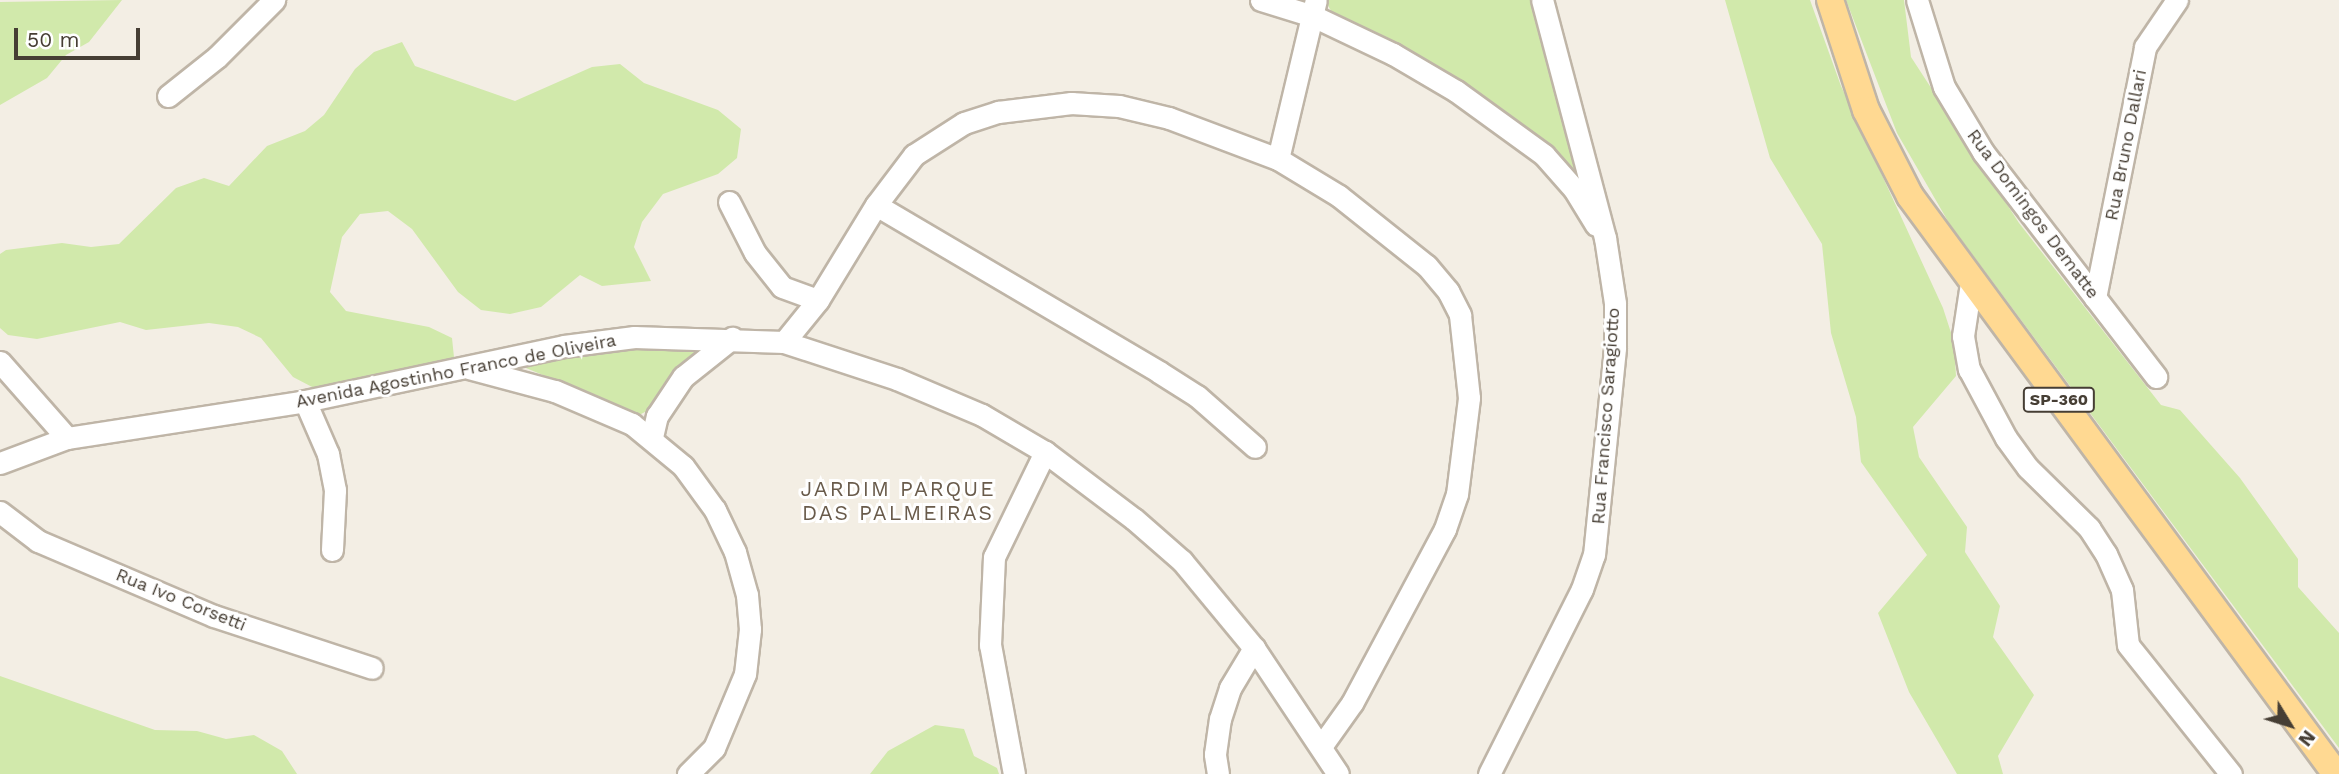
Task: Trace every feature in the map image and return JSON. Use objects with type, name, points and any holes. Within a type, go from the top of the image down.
[{"type":"main road","name":"SP-360","points":[[1830,0],[1850,67],[1883,146],[1910,196],[1971,283],[2336,774]]},
{"type":"street","points":[[168,96],[217,57],[274,0]]},
{"type":"street","points":[[1261,0],[1315,8],[1508,127],[1544,155],[1574,189],[1605,238]]},
{"type":"street","name":"Rua Francisco Saragiotto","points":[[1489,774],[1582,589],[1594,555],[1615,347],[1615,303],[1605,238],[1542,0]]},
{"type":"street","name":"Rua Domingos Dematte","points":[[1917,0],[1944,87],[1983,152],[2156,377]]},
{"type":"street","name":"Rua Bruno Dallari","points":[[2095,298],[2145,47],[2178,0]]},
{"type":"street","points":[[1278,159],[1315,8]]},
{"type":"street","points":[[784,342],[818,300],[876,205],[914,155],[935,138],[998,112],[1071,103],[1119,106],[1169,118],[1278,159],[1339,196],[1427,266],[1460,315],[1466,348],[1469,398],[1457,494],[1445,529],[1352,703],[1322,745]]},
{"type":"street","points":[[729,202],[755,253],[782,287],[818,300]]},
{"type":"street","points":[[876,205],[1169,378],[1197,396],[1255,447]]},
{"type":"street","points":[[1971,283],[1963,336],[1969,369],[2006,438],[2028,468],[2089,528],[2106,554],[2122,590],[2128,645],[2231,774]]},
{"type":"street","name":"Avenida Agostinho Franco de Oliveira","points":[[3,467],[26,451],[67,438],[305,401],[464,367],[634,337],[732,338],[784,342],[897,380],[982,415],[1045,452],[1161,539],[1254,648],[1322,745],[1338,774]]},
{"type":"street","points":[[652,437],[657,416],[683,377],[732,338]]},
{"type":"street","points":[[0,362],[67,438]]},
{"type":"street","points":[[464,367],[595,406],[652,437],[683,466],[715,510],[735,551],[747,595],[750,629],[745,674],[714,748],[688,774]]},
{"type":"street","points":[[305,401],[328,453],[335,491],[332,550]]},
{"type":"street","points":[[1014,774],[990,645],[994,557],[1045,452]]},
{"type":"street","name":"Rua Ivo Corsetti","points":[[0,512],[38,541],[214,616],[372,668]]},
{"type":"street","points":[[1218,774],[1215,754],[1220,719],[1230,688],[1254,648]]},
{"type":"green space","points":[[122,0],[89,42],[66,55],[47,78],[0,105],[0,2]]},
{"type":"green space","points":[[1325,0],[1531,0],[1585,188],[1335,18]]},
{"type":"green space","points":[[1725,0],[1810,0],[1841,86],[1943,308],[1954,342],[1956,376],[1913,427],[1919,457],[1967,527],[1965,552],[2000,606],[1993,637],[2034,695],[1998,756],[2003,774],[1957,774],[1909,692],[1878,613],[1927,555],[1861,462],[1856,417],[1831,333],[1822,244],[1770,158]]},
{"type":"green space","points":[[1846,0],[1904,0],[1911,57],[2019,223],[2161,405],[2180,410],[2240,478],[2298,559],[2298,587],[2339,633],[2339,748],[1949,223],[1897,133]]},
{"type":"green space","points":[[402,42],[415,66],[515,101],[592,67],[620,64],[644,83],[718,110],[741,129],[737,158],[718,174],[663,194],[642,222],[634,247],[651,281],[602,286],[580,275],[541,307],[510,314],[481,310],[458,292],[412,229],[388,211],[360,214],[342,237],[330,292],[346,311],[429,327],[452,338],[455,367],[316,389],[293,377],[261,338],[238,327],[209,323],[146,330],[120,322],[37,339],[8,335],[0,328],[0,254],[6,250],[62,243],[91,247],[119,244],[176,188],[204,178],[229,186],[267,146],[305,131],[324,115],[355,69],[374,52]]},
{"type":"green space","points":[[696,346],[699,349],[651,409],[639,415],[526,368],[533,360],[613,349]]},
{"type":"green space","points":[[0,676],[155,730],[197,731],[226,739],[254,735],[282,751],[297,774],[0,774]]},
{"type":"green space","points":[[935,725],[964,729],[974,756],[997,768],[999,774],[870,774],[888,751]]},
{"type":"district","name":"JARDIM PARQUE DAS PALMEIRAS","points":[[898,501]]}]
